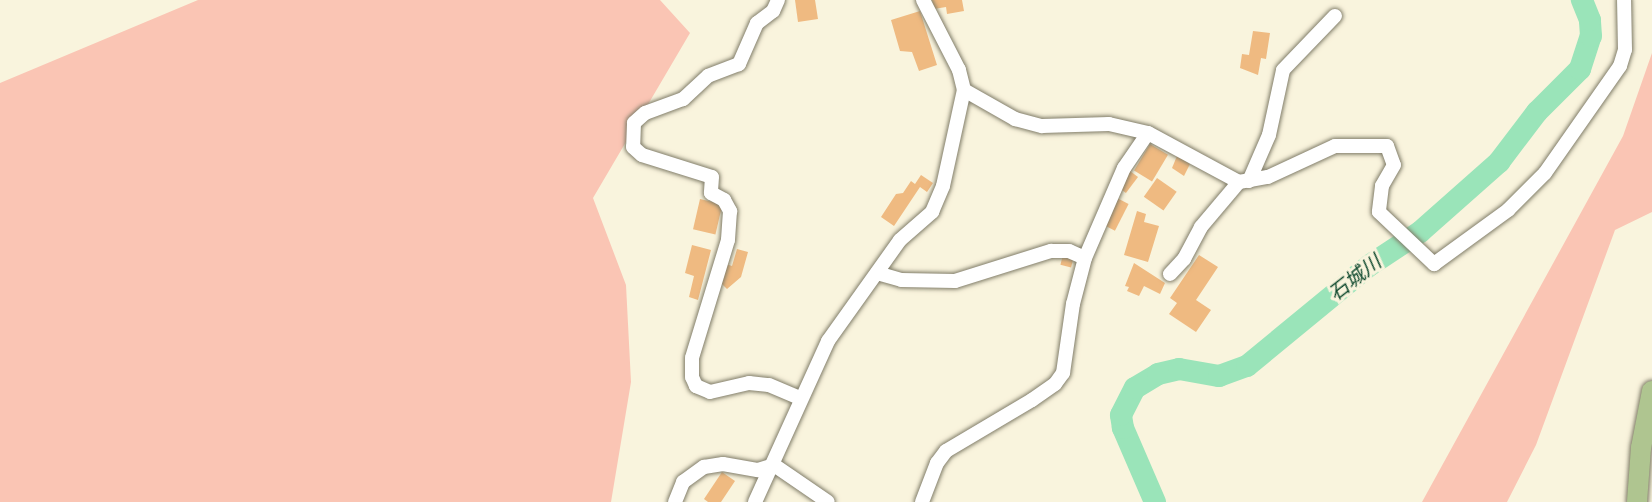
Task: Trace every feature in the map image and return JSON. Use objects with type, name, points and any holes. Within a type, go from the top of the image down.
[{"type":"main road","points":[[1637,502],[1641,448],[1652,391]]},
{"type":"street","points":[[778,0],[773,11],[757,23],[739,64],[708,76],[683,99],[645,113],[634,123],[633,147],[642,155],[712,177],[711,193],[724,200],[730,211],[728,240],[692,358],[692,377],[696,386],[710,392],[749,383],[769,385],[800,398]]},
{"type":"street","points":[[755,502],[774,465],[800,398],[828,341],[900,240],[932,212],[943,186],[963,90],[959,70],[923,0]]},
{"type":"street","points":[[963,90],[1015,119],[1042,126],[1109,124],[1148,133],[1244,182],[1268,177],[1335,146],[1381,144],[1388,146],[1394,165],[1382,186],[1379,212],[1434,264],[1508,210],[1545,173],[1620,66],[1625,50],[1624,0]]},
{"type":"street","points":[[1170,274],[1184,259],[1202,227],[1244,182],[1269,135],[1282,70],[1335,16]]},
{"type":"street","points":[[922,502],[937,462],[946,451],[1032,400],[1063,373],[1073,304],[1085,258],[1124,168],[1148,133]]},
{"type":"street","points":[[877,273],[901,280],[955,281],[1051,251],[1069,251],[1085,258]]},
{"type":"street","points":[[675,502],[683,482],[704,467],[723,464],[758,470],[774,465]]},
{"type":"street","points":[[774,465],[828,502]]},
{"type":"shaded area","points":[[198,0],[660,0],[690,33],[593,198],[626,285],[631,382],[611,502],[0,502],[0,83]]},
{"type":"shaded area","points":[[1652,53],[1652,212],[1615,230],[1536,445],[1507,502],[1422,502],[1623,136]]},
{"type":"building","points":[[795,0],[815,0],[818,19],[798,22]]},
{"type":"building","points":[[932,0],[962,0],[964,11],[947,14],[946,7],[934,9]]},
{"type":"building","points":[[920,11],[937,65],[919,71],[912,52],[900,51],[891,20]]},
{"type":"building","points":[[1253,31],[1270,33],[1266,59],[1261,58],[1258,75],[1240,68],[1242,54],[1249,55]]},
{"type":"building","points":[[1150,144],[1168,155],[1152,181],[1134,171]]},
{"type":"building","points":[[1177,156],[1190,164],[1184,176],[1172,168]]},
{"type":"building","points":[[1130,171],[1138,177],[1126,193],[1118,187]]},
{"type":"building","points":[[921,175],[933,183],[927,192],[920,187],[894,226],[881,217],[896,194],[903,193],[911,181],[915,184]]},
{"type":"building","points":[[1157,178],[1177,192],[1163,211],[1144,197]]},
{"type":"building","points":[[1117,198],[1129,204],[1115,231],[1103,225]]},
{"type":"building","points":[[700,199],[722,204],[715,234],[693,229]]},
{"type":"building","points":[[1137,211],[1146,214],[1144,222],[1159,226],[1148,262],[1124,255]]},
{"type":"building","points":[[692,245],[711,250],[698,300],[689,297],[694,276],[685,273]]},
{"type":"building","points":[[737,249],[748,252],[741,277],[727,289],[720,282],[726,264],[732,266]]},
{"type":"building","points":[[1063,255],[1074,258],[1071,268],[1060,265]]},
{"type":"building","points":[[1199,255],[1218,267],[1196,300],[1211,310],[1196,332],[1169,314],[1177,303],[1170,298]]},
{"type":"building","points":[[1134,263],[1165,283],[1160,294],[1144,286],[1139,296],[1127,291],[1129,287],[1125,286]]},
{"type":"building","points":[[722,472],[735,481],[721,502],[708,502],[704,499]]},
{"type":"waterway","name":"石城川","points":[[1155,502],[1123,428],[1121,415],[1135,388],[1158,374],[1179,369],[1219,376],[1247,366],[1370,265],[1420,232],[1499,162],[1537,112],[1580,69],[1591,36],[1590,20],[1582,0]]}]
